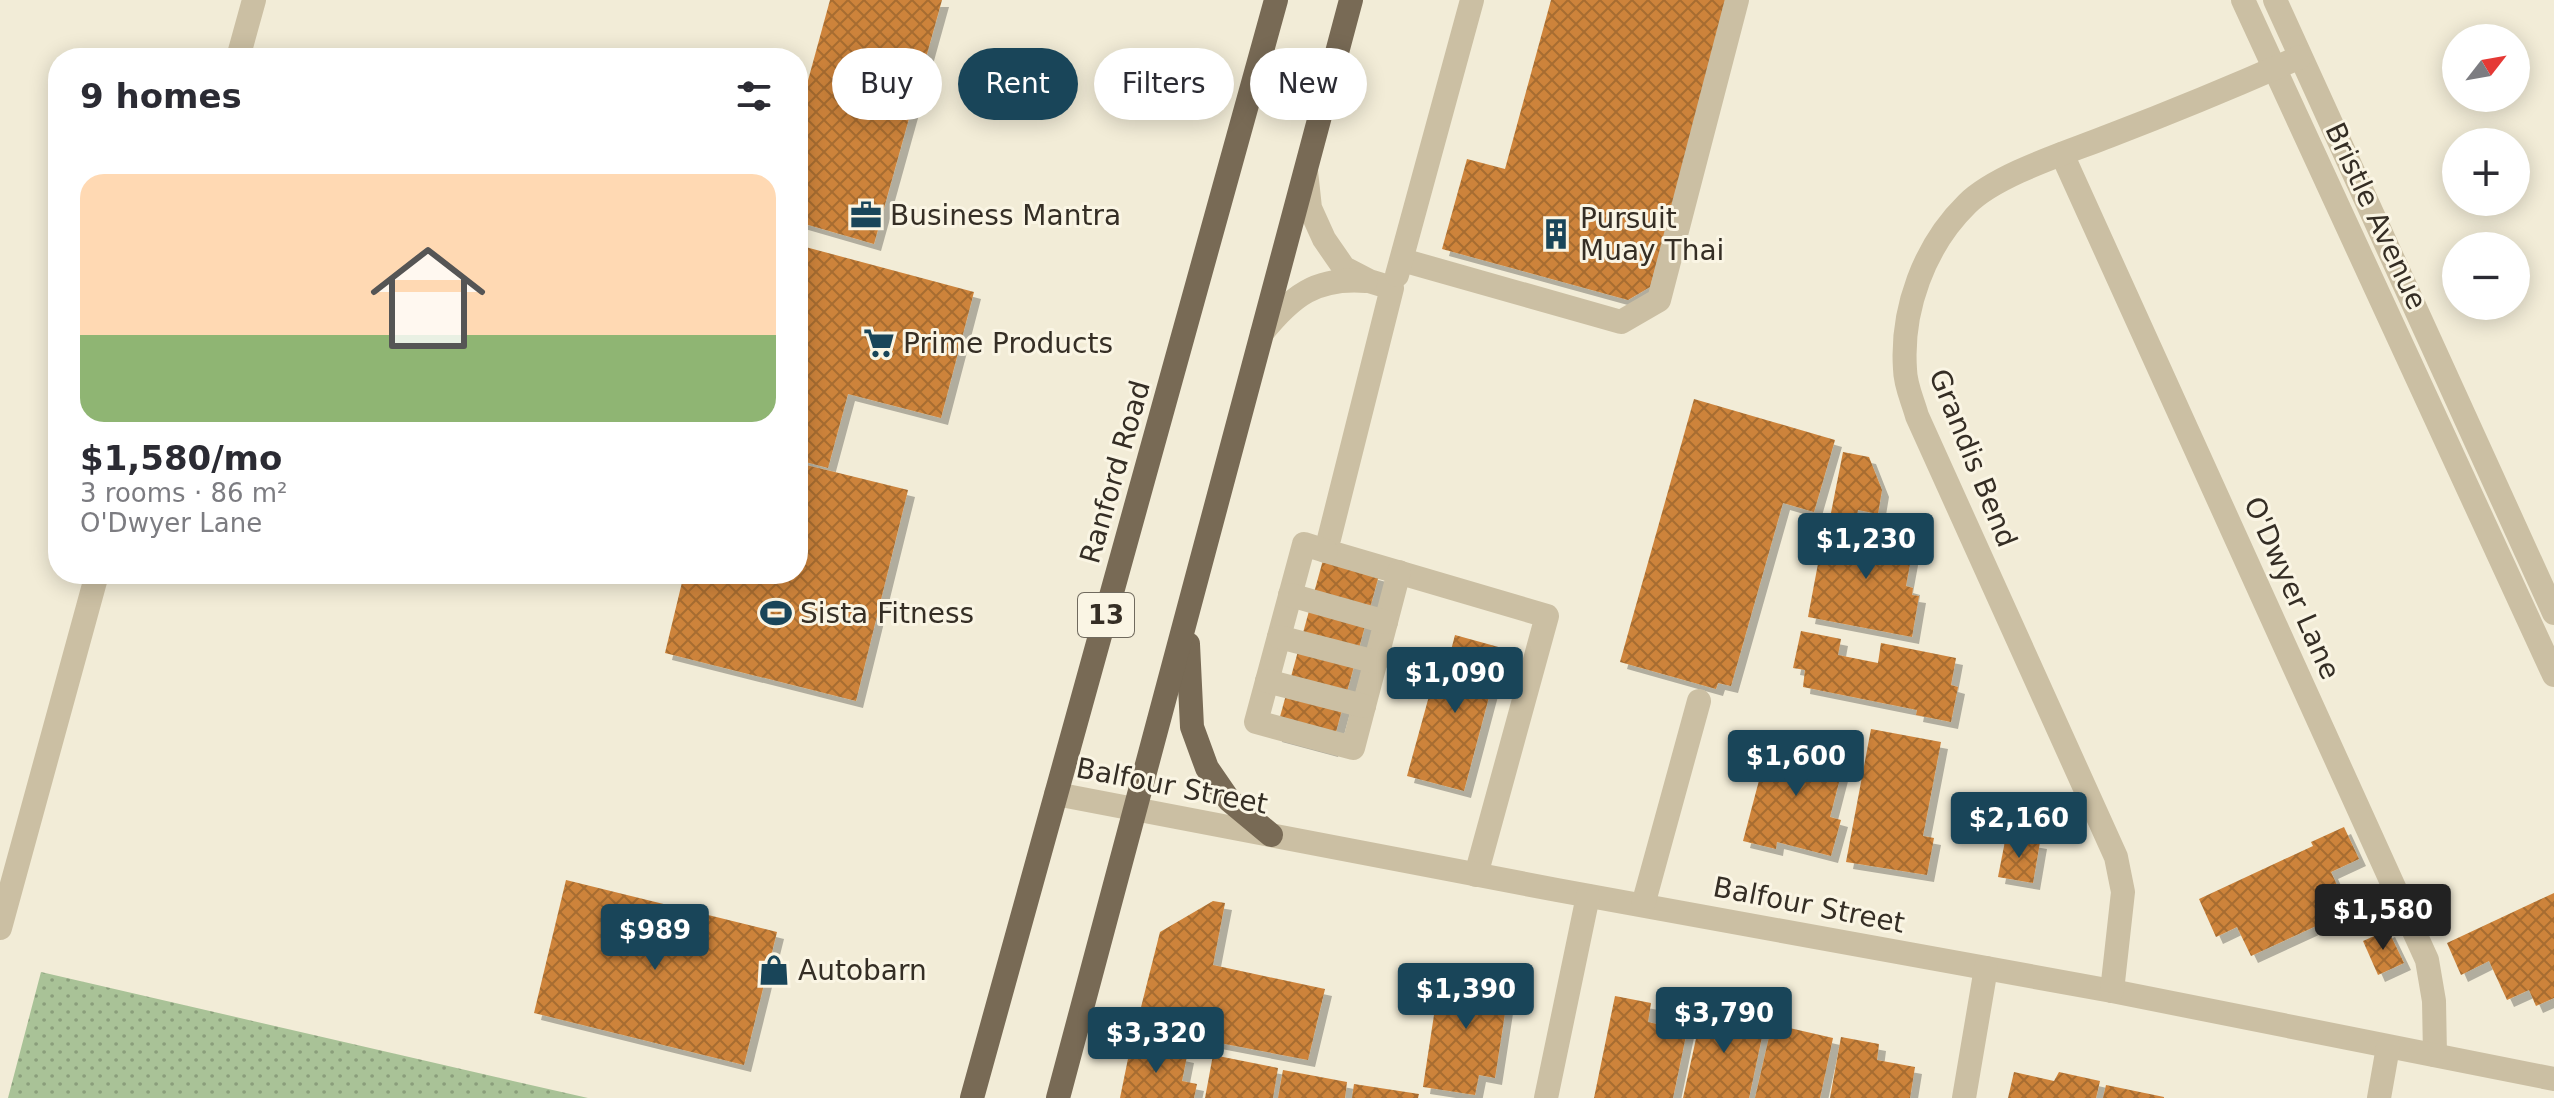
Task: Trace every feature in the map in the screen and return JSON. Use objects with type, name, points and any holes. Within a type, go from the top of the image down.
[{"type":"main road","name":"Ranford Road","points":[[972,1098],[1276,0]]},
{"type":"main road","points":[[1058,1098],[1351,0]]},
{"type":"main road","points":[[1187,618],[1192,727],[1207,768],[1229,800],[1271,835]]},
{"type":"street","points":[[241,48],[254,0]]},
{"type":"street","points":[[1326,551],[1392,288],[1472,0]]},
{"type":"street","points":[[1402,260],[1621,322],[1659,300],[1737,0]]},
{"type":"street","name":"Bristle Avenue","points":[[2243,0],[2554,675]]},
{"type":"street","name":"Bristle Avenue","points":[[2275,0],[2554,613]]},
{"type":"street","name":"Grandis Bend","points":[[2112,991],[2123,892],[2116,857],[1917,416],[1904,372],[1906,326],[1914,289],[1930,255],[1968,202],[1999,182],[2062,154],[2209,98],[2300,57]]},
{"type":"street","name":"O'Dwyer Lane","points":[[2062,154],[2427,960],[2434,1001],[2435,1055]]},
{"type":"street","points":[[1306,171],[1310,208],[1324,239],[1344,268],[1392,288]]},
{"type":"street","points":[[1262,333],[1283,307],[1300,294],[1320,285],[1347,279],[1369,281]]},
{"type":"street","points":[[1399,572],[1353,748],[1256,722],[1304,544],[1326,551],[1399,572],[1547,616],[1476,875]]},
{"type":"street","points":[[0,928],[94,584]]},
{"type":"street","points":[[1290,595],[1386,622]]},
{"type":"street","points":[[1279,637],[1376,662]]},
{"type":"street","points":[[1267,681],[1364,706]]},
{"type":"street","points":[[1643,905],[1699,701]]},
{"type":"street","name":"Balfour Street","points":[[1056,794],[1588,896],[2112,991],[2553,1077]]},
{"type":"street","points":[[1546,1098],[1588,896]]},
{"type":"street","points":[[1964,1098],[1986,968]]},
{"type":"street","points":[[2379,1098],[2388,1047]]},
{"type":"green space","points":[[41,972],[513,1081],[588,1098],[8,1098]]},
{"type":"building","points":[[830,0],[942,0],[929,48],[832,48],[832,120],[909,120],[874,244],[808,225],[808,80]]},
{"type":"building","points":[[1551,0],[1729,0],[1650,287],[1628,300],[1442,249],[1467,159],[1505,169]]},
{"type":"building","name":"Prime Products","points":[[808,248],[974,292],[941,418],[848,394],[828,468],[808,463]]},
{"type":"building","points":[[1694,399],[1835,440],[1814,512],[1783,503],[1731,686],[1718,683],[1716,689],[1620,662]]},
{"type":"building","points":[[1843,452],[1869,457],[1882,490],[1878,514],[1858,510],[1855,528],[1829,523]]},
{"type":"building","name":"Sista Fitness","points":[[808,465],[908,490],[856,701],[665,653],[682,584],[808,584]]},
{"type":"building","points":[[1866,514],[1902,520],[1896,550],[1912,553],[1906,586],[1913,588],[1912,595],[1919,596],[1912,637],[1808,617],[1823,537],[1860,544]]},
{"type":"building","points":[[1323,560],[1379,575],[1331,750],[1275,735]]},
{"type":"building","points":[[1801,631],[1841,639],[1838,655],[1878,663],[1881,643],[1956,658],[1951,685],[1958,687],[1951,722],[1916,715],[1917,710],[1803,687],[1805,670],[1793,668]]},
{"type":"building","points":[[1455,635],[1502,648],[1464,791],[1407,776],[1434,678],[1443,681]]},
{"type":"building","points":[[1871,729],[1941,742],[1923,836],[1934,838],[1927,875],[1846,862]]},
{"type":"building","points":[[1771,735],[1846,755],[1830,817],[1841,820],[1831,856],[1777,842],[1776,849],[1743,841]]},
{"type":"building","points":[[2344,827],[2359,859],[2331,872],[2349,911],[2251,956],[2237,927],[2216,937],[2199,899],[2313,846],[2311,842]]},
{"type":"building","points":[[2006,836],[2040,842],[2033,883],[1998,877]]},
{"type":"building","points":[[566,880],[777,932],[744,1065],[534,1013]]},
{"type":"building","points":[[2554,893],[2554,998],[2536,1006],[2529,990],[2507,1000],[2489,961],[2461,975],[2447,943]]},
{"type":"building","points":[[1213,901],[1225,903],[1213,965],[1325,989],[1308,1060],[1136,1027],[1160,932]]},
{"type":"building","points":[[2388,930],[2404,963],[2378,975],[2363,941]]},
{"type":"building","points":[[1441,969],[1510,981],[1495,1078],[1479,1075],[1475,1095],[1423,1087]]},
{"type":"building","points":[[1615,996],[1651,1003],[1648,1022],[1687,1031],[1673,1098],[1594,1098]]},
{"type":"building","points":[[1704,1002],[1731,1008],[1730,1015],[1765,1023],[1749,1098],[1683,1098]]},
{"type":"building","points":[[1772,1024],[1833,1038],[1820,1098],[1755,1098]]},
{"type":"building","points":[[1841,1037],[1879,1044],[1877,1060],[1915,1067],[1910,1098],[1830,1098]]},
{"type":"building","points":[[1131,1044],[1187,1056],[1182,1081],[1197,1084],[1194,1098],[1120,1098]]},
{"type":"building","points":[[1213,1055],[1278,1068],[1273,1098],[1205,1098]]},
{"type":"building","points":[[1283,1070],[1347,1082],[1345,1098],[1278,1098]]},
{"type":"building","points":[[2014,1072],[2054,1081],[2059,1072],[2100,1081],[2096,1098],[2008,1098]]},
{"type":"building","points":[[1354,1084],[1419,1094],[1418,1098],[1352,1098]]},
{"type":"building","points":[[2106,1085],[2164,1097],[2164,1098],[2103,1098]]},
{"type":"place","name":"Business Mantra","points":[[866,215]]},
{"type":"place","name":"Pursuit Muay Thai","points":[[1556,234]]},
{"type":"place","name":"Prime Products","points":[[879,343]]},
{"type":"place","name":"Sista Fitness","points":[[776,613]]},
{"type":"place","name":"Autobarn","points":[[774,970]]}]
